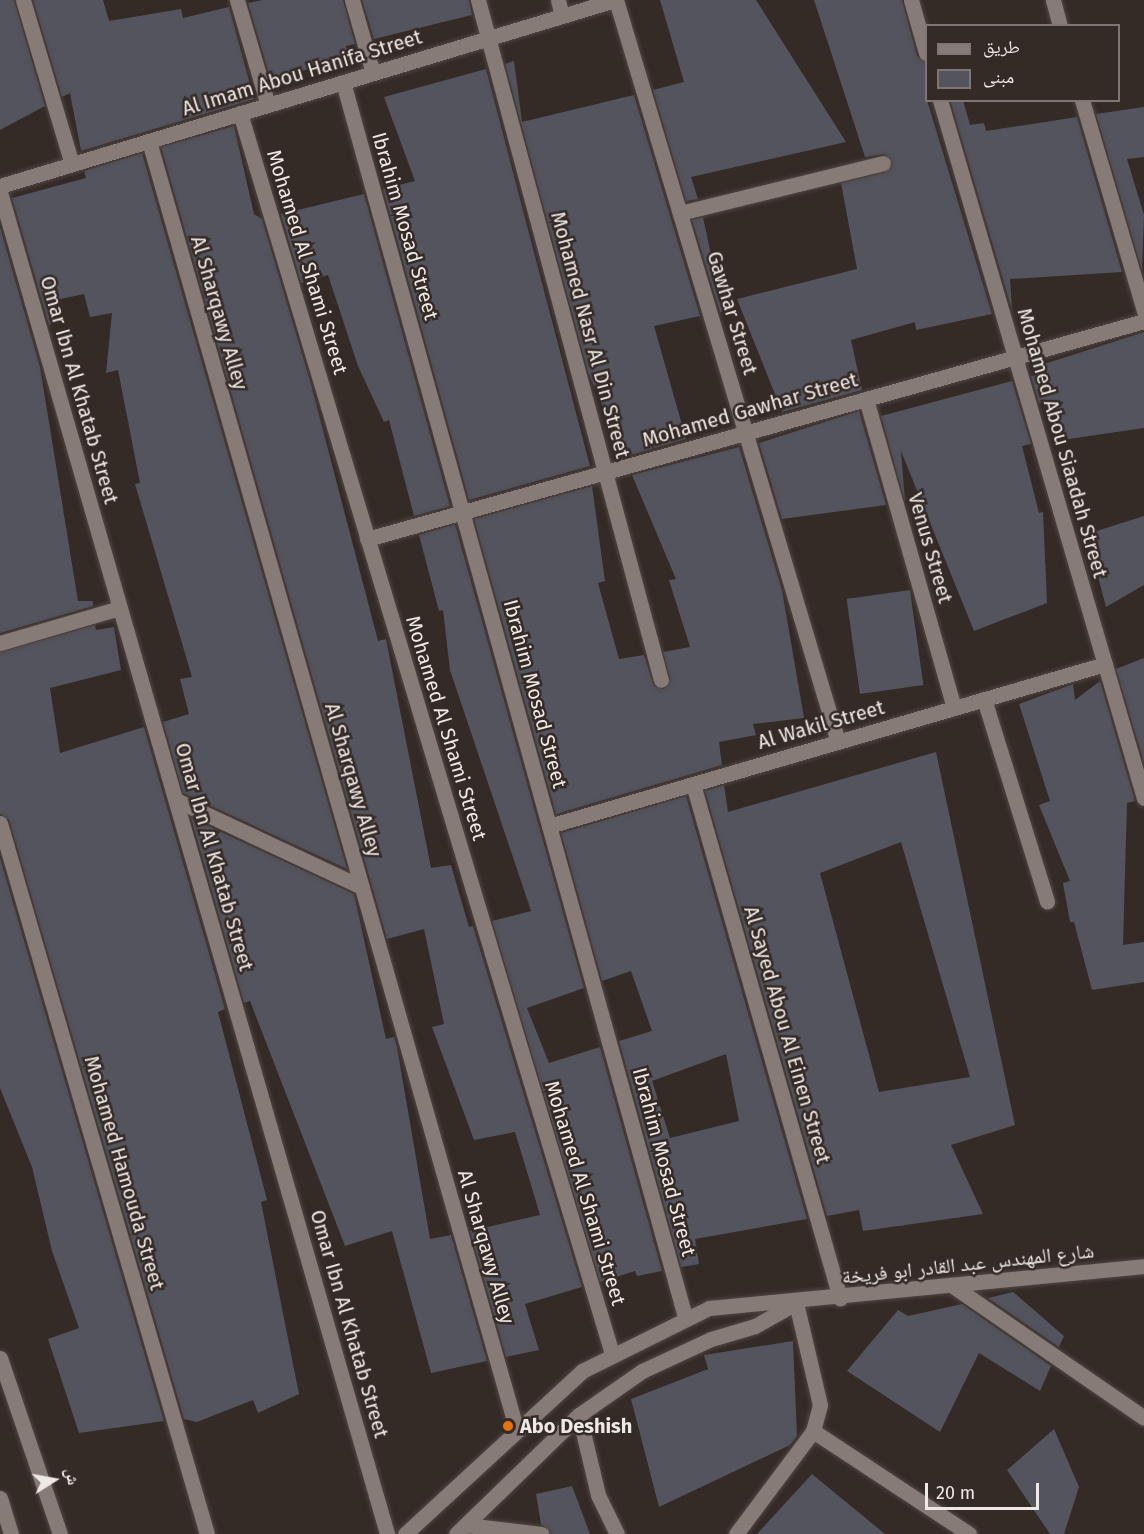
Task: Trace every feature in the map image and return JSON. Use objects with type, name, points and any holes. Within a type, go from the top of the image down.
[{"type":"street","points":[[23,0],[72,164]]},
{"type":"street","points":[[237,0],[268,105]]},
{"type":"street","points":[[352,0],[373,73]]},
{"type":"street","name":"Mohamed Nasr Al Din Street","points":[[478,0],[661,680]]},
{"type":"street","points":[[558,0],[562,16]]},
{"type":"street","name":"Al Imam Abou Hanifa Street","points":[[0,186],[615,0]]},
{"type":"street","name":"Gawhar Street","points":[[615,0],[838,742]]},
{"type":"street","points":[[911,0],[925,46]]},
{"type":"street","points":[[1053,0],[1059,24]]},
{"type":"street","name":"Ibrahim Mosad Street","points":[[343,82],[685,1317]]},
{"type":"street","name":"Mohamed Abou Siaadah Street","points":[[941,102],[1144,798]]},
{"type":"street","points":[[1083,102],[1144,311]]},
{"type":"street","name":"Mohamed Al Shami Street","points":[[240,113],[612,1354]]},
{"type":"street","name":"Al Sharqawy Alley","points":[[148,141],[517,1431]]},
{"type":"street","points":[[680,213],[883,163]]},
{"type":"street","name":"Omar Ibn Al Khatab Street","points":[[0,192],[387,1534]]},
{"type":"street","name":"Mohamed Gawhar Street","points":[[368,539],[1144,321]]},
{"type":"street","name":"Venus Street","points":[[866,399],[954,708]]},
{"type":"street","points":[[0,643],[120,608]]},
{"type":"street","name":"Al Wakil Street","points":[[549,826],[1105,664]]},
{"type":"street","points":[[984,699],[1047,901]]},
{"type":"street","name":"Al Sayed Abou Al Einen Street","points":[[693,784],[840,1298]]},
{"type":"street","points":[[176,800],[362,887]]},
{"type":"street","name":"Mohamed Hamouda Street","points":[[0,823],[207,1534]]},
{"type":"street","name":"شارع المهندس عبد القادر ابو فريخة","points":[[405,1534],[582,1371],[685,1317],[758,1299],[796,1303],[1144,1266]]},
{"type":"street","points":[[953,1286],[1144,1418]]},
{"type":"street","points":[[736,1534],[813,1431],[820,1406],[817,1374],[796,1303]]},
{"type":"street","name":"شارع المهندس عبد القادر ابو فريخة","points":[[461,1530],[579,1415],[642,1371],[711,1339],[755,1326],[796,1303]]},
{"type":"street","points":[[0,1358],[60,1534]]},
{"type":"street","points":[[579,1415],[598,1495],[617,1534]]},
{"type":"street","points":[[813,1431],[969,1534]]},
{"type":"street","points":[[0,1498],[11,1534]]},
{"type":"street","points":[[461,1530],[542,1534]]},
{"type":"building","points":[[0,0],[14,0],[45,106],[0,130]]},
{"type":"building","points":[[33,0],[103,0],[109,21],[181,9],[183,18],[229,7],[254,99],[81,151],[70,93],[62,97]]},
{"type":"building","points":[[262,0],[343,0],[355,44],[346,46],[348,56],[271,81],[248,3]]},
{"type":"building","points":[[362,0],[469,0],[472,15],[374,39]]},
{"type":"building","points":[[660,0],[756,0],[846,142],[691,177],[698,199],[686,201],[653,90],[684,82]]},
{"type":"building","points":[[814,0],[902,0],[917,56],[925,61],[925,102],[928,102],[992,314],[916,330],[915,322],[851,340],[862,390],[782,412],[737,299],[857,269],[841,183],[885,172],[892,165],[885,154],[865,157]]},
{"type":"building","points":[[514,61],[522,122],[634,95],[700,316],[654,326],[686,439],[624,457],[588,372],[505,64]]},
{"type":"building","points":[[486,69],[590,466],[469,500],[383,189],[415,181],[384,97]]},
{"type":"building","points":[[951,102],[964,102],[970,125],[984,123],[986,131],[1077,117],[1122,272],[1010,279],[1012,310]]},
{"type":"building","points":[[1144,107],[1144,157],[1127,159],[1144,215],[1142,271],[1096,114]]},
{"type":"building","points":[[234,126],[254,214],[262,219],[311,384],[378,641],[386,639],[431,868],[451,865],[469,927],[473,926],[582,1287],[525,1304],[539,1350],[506,1357],[470,1231],[540,1215],[515,1132],[474,1140],[432,1027],[444,1024],[424,929],[387,939],[161,147]]},
{"type":"building","points":[[142,153],[347,869],[183,793],[163,722],[189,714],[180,679],[192,677],[135,484],[140,483],[118,370],[106,373],[112,313],[90,317],[84,294],[56,300],[59,323],[49,325],[12,198],[86,178],[84,171]]},
{"type":"building","points":[[364,194],[450,506],[414,516],[389,420],[384,422],[358,366],[328,275],[301,283],[281,214]]},
{"type":"building","points":[[703,217],[723,312],[720,312],[692,220]]},
{"type":"building","points":[[0,227],[40,367],[78,601],[93,601],[93,606],[0,633]]},
{"type":"building","points":[[1144,332],[1144,428],[1062,440],[1052,400],[1039,403],[1031,376],[1047,372],[1044,364]]},
{"type":"building","points":[[1012,381],[1031,444],[1022,446],[1039,513],[1043,512],[1047,603],[974,631],[901,451],[905,502],[881,416]]},
{"type":"building","points":[[859,411],[886,505],[782,519],[759,443]]},
{"type":"building","points":[[739,447],[782,590],[804,718],[753,724],[756,735],[719,742],[722,765],[556,814],[474,519],[592,486],[605,581],[598,583],[619,659],[644,655],[654,686],[664,689],[670,678],[663,652],[690,647],[669,580],[676,579],[632,475]]},
{"type":"building","points":[[1144,516],[1144,585],[1106,607],[1087,534]]},
{"type":"building","points":[[455,524],[584,988],[527,1008],[549,1063],[600,1047],[662,1271],[637,1276],[635,1271],[600,1282],[492,921],[531,911],[450,670],[443,610],[439,611],[419,535]]},
{"type":"building","points":[[910,590],[923,685],[860,694],[847,599]]},
{"type":"building","points":[[95,625],[96,630],[114,627],[121,670],[50,688],[60,753],[144,727],[225,1009],[218,1012],[267,1200],[261,1202],[299,1394],[258,1413],[253,1400],[197,1422],[184,1419],[9,820],[0,814],[0,652]]},
{"type":"building","points":[[1144,658],[1144,763],[1116,669]]},
{"type":"building","points":[[1100,681],[1135,801],[1127,803],[1123,945],[1144,942],[1144,982],[1092,990],[1074,922],[1070,922],[1063,883],[1070,881],[1039,805],[1050,801],[1019,704],[1073,684],[1075,700]]},
{"type":"building","points":[[936,752],[1015,1125],[951,1145],[983,1214],[863,1231],[859,1210],[827,1216],[705,791],[724,785],[728,812]],"holes":[[[901,842],[970,1077],[879,1092],[820,873]]]},
{"type":"building","points":[[686,796],[807,1219],[695,1239],[699,1264],[681,1267],[619,1041],[652,1031],[631,971],[602,981],[561,833]],"holes":[[[726,1054],[739,1121],[670,1138],[652,1081]]]},
{"type":"building","points":[[191,818],[354,894],[386,1039],[394,1037],[397,1047],[430,1239],[451,1235],[487,1361],[431,1373],[392,1231],[345,1246],[250,1001],[244,1003]]},
{"type":"building","points":[[0,858],[164,1421],[79,1433],[48,1339],[79,1328],[52,1251],[32,1167],[0,1088]]},
{"type":"building","points":[[1013,1292],[1064,1336],[1059,1347],[988,1298]]},
{"type":"building","points":[[962,1304],[1051,1366],[1040,1391],[979,1353],[940,1432],[847,1371],[898,1310],[908,1316]]},
{"type":"building","points":[[793,1341],[797,1436],[790,1445],[659,1507],[631,1399],[708,1369],[704,1355]]},
{"type":"building","points":[[1054,1429],[1079,1487],[1064,1534],[1050,1534],[1007,1470]]},
{"type":"building","points":[[812,1474],[885,1534],[757,1534]]},
{"type":"building","points":[[572,1486],[590,1534],[551,1534],[541,1524],[536,1494]]},
{"type":"place","name":"Abo Deshish","points":[[508,1426]]}]
